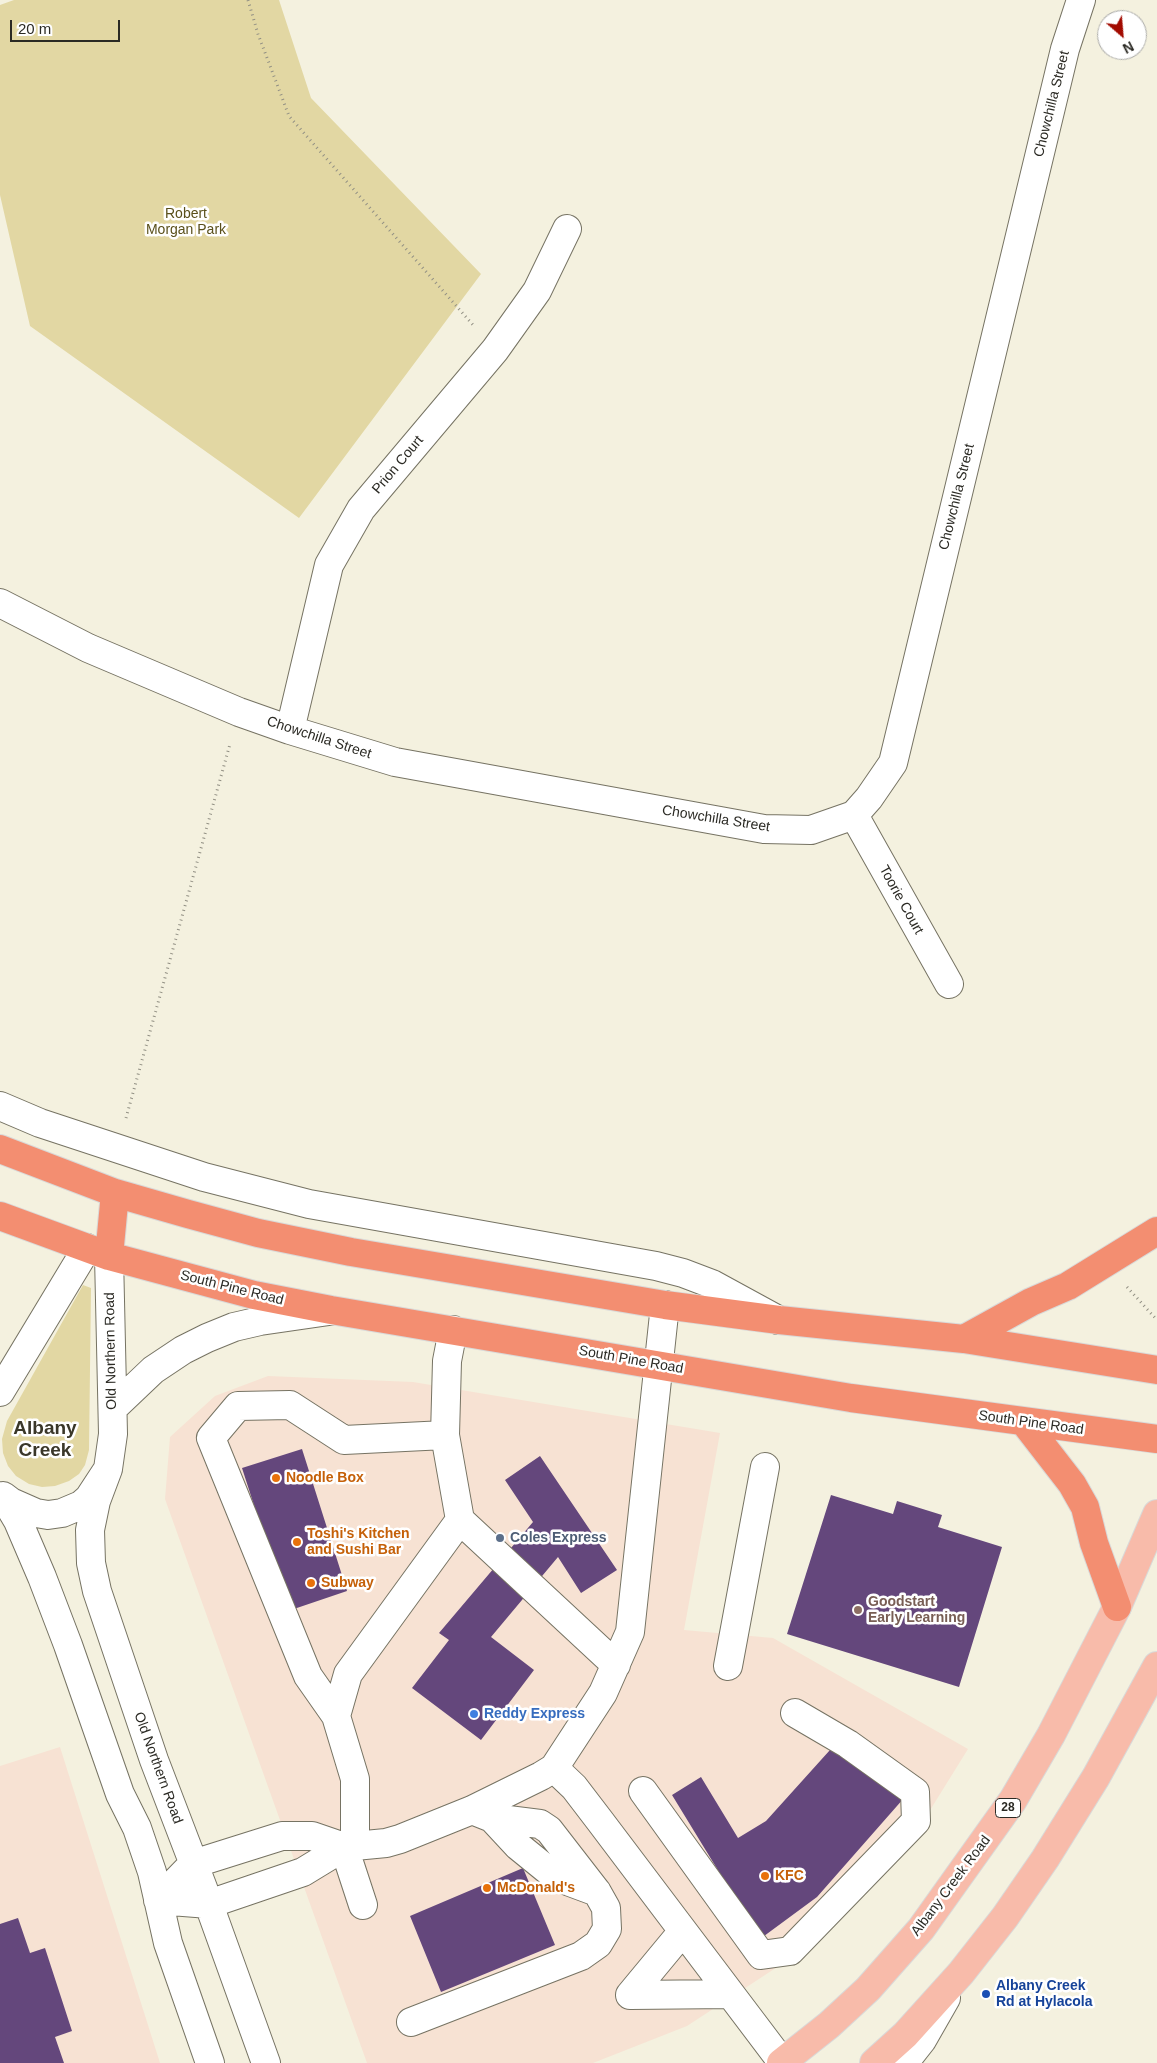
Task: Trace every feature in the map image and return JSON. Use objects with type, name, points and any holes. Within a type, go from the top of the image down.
[{"type":"highway","points":[[0,1149],[115,1192],[258,1233],[351,1252],[665,1305],[779,1320],[964,1339],[1157,1370]]},
{"type":"highway","points":[[0,1216],[98,1252],[115,1192]]},
{"type":"highway","points":[[964,1339],[1031,1302],[1068,1286],[1157,1232]]},
{"type":"highway","name":"South Pine Road","points":[[98,1252],[254,1295],[332,1310],[851,1398],[1157,1439]]},
{"type":"highway","points":[[1024,1422],[1072,1484],[1085,1506],[1094,1543],[1117,1607]]},
{"type":"main road","name":"Albany Creek Road","points":[[781,2063],[829,2025],[868,1989],[921,1929],[959,1878],[1018,1792],[1051,1735],[1117,1607],[1157,1514]]},
{"type":"main road","points":[[874,2063],[905,2035],[961,1973],[1005,1916],[1045,1859],[1096,1777],[1157,1666]]},
{"type":"street","name":"Chowchilla Street","points":[[0,603],[88,648],[239,712],[290,730],[395,762],[764,829],[811,830],[854,815],[869,798],[893,763],[1065,49],[1081,0]]},
{"type":"street","name":"Prion Court","points":[[290,730],[329,566],[361,509],[495,350],[537,291],[567,229]]},
{"type":"street","name":"Toorie Court","points":[[854,815],[949,984]]},
{"type":"street","points":[[0,1106],[40,1123],[204,1177],[309,1204],[656,1266],[684,1273],[712,1284],[779,1320]]},
{"type":"street","points":[[0,1392],[98,1252]]},
{"type":"street","name":"Old Northern Road","points":[[98,1252],[112,1408],[112,1443],[108,1469],[96,1501],[90,1530],[90,1554],[94,1579],[126,1678],[266,2063]]},
{"type":"street","points":[[158,1900],[209,1904],[303,1872],[350,1847],[400,1839],[482,1814],[554,1768],[598,1701],[630,1632],[665,1305]]},
{"type":"street","points":[[112,1408],[153,1370],[183,1350],[207,1338],[253,1322],[332,1310]]},
{"type":"street","points":[[453,1330],[447,1361],[445,1435],[460,1520],[616,1665]]},
{"type":"street","points":[[363,1905],[350,1847],[355,1779],[336,1716],[308,1676],[211,1438],[238,1406],[290,1405],[344,1440],[445,1435]]},
{"type":"street","points":[[728,1666],[765,1467]]},
{"type":"street","name":"Old Northern Road","points":[[2,1495],[11,1502],[36,1512],[48,1515],[62,1513],[81,1505],[89,1498],[108,1469]]},
{"type":"street","name":"Old Northern Road","points":[[2,1495],[30,1546],[52,1602],[120,1794],[142,1842],[171,1952],[210,2063]]},
{"type":"street","points":[[336,1716],[348,1674],[460,1520]]},
{"type":"street","points":[[643,1791],[761,1955],[790,1951],[916,1821],[915,1792],[848,1744],[795,1712]]},
{"type":"street","points":[[554,1768],[579,1794],[781,2063]]},
{"type":"street","points":[[411,2022],[581,1956],[598,1944],[607,1930],[606,1908],[597,1892],[557,1839],[540,1824],[482,1814]]},
{"type":"street","points":[[158,1900],[193,1864],[272,1838],[291,1835],[312,1836],[350,1847]]},
{"type":"street","points":[[683,1931],[630,1995],[730,1994]]},
{"type":"street","points":[[904,2063],[922,2040],[961,1973]]},
{"type":"path","points":[[248,0],[258,34],[289,116],[495,350]]},
{"type":"path","points":[[117,1149],[239,712]]},
{"type":"path","points":[[1122,1281],[1157,1320]]},
{"type":"shaded area","points":[[268,1376],[413,1382],[720,1433],[684,1630],[773,1638],[968,1749],[914,1836],[788,1960],[687,2026],[593,2063],[367,2063],[165,1499],[170,1437],[215,1396]]},
{"type":"shaded area","points":[[60,1747],[160,2063],[0,2063],[0,1766]]},
{"type":"green space","name":"Robert Morgan Park","points":[[14,0],[279,0],[311,98],[481,274],[299,518],[30,326],[0,195],[0,5]]},
{"type":"green space","points":[[83,1285],[91,1288],[89,1450],[85,1465],[79,1474],[69,1481],[55,1486],[42,1487],[29,1484],[16,1476],[8,1466],[3,1453],[2,1439],[7,1421]]},
{"type":"building","points":[[302,1449],[347,1591],[288,1611],[242,1468]]},
{"type":"building","points":[[540,1456],[617,1570],[581,1593],[558,1557],[491,1637],[534,1670],[481,1740],[412,1688],[449,1640],[439,1633],[533,1522],[505,1480]]},
{"type":"building","points":[[831,1495],[893,1514],[897,1501],[942,1515],[938,1527],[1002,1547],[959,1687],[787,1634]]},
{"type":"building","points":[[839,1740],[904,1798],[817,1897],[760,1939],[672,1795],[701,1777],[738,1838],[766,1821]]},
{"type":"building","points":[[523,1868],[555,1945],[441,1992],[410,1916]]},
{"type":"building","points":[[18,1918],[30,1953],[45,1948],[72,2031],[55,2037],[64,2063],[0,2063],[0,1924]]},
{"type":"place","name":"Noodle Box","points":[[276,1478]]},
{"type":"place","name":"Coles Express","points":[[500,1538]]},
{"type":"place","name":"Toshi's Kitchen and Sushi Bar","points":[[297,1542]]},
{"type":"place","name":"Subway","points":[[311,1583]]},
{"type":"place","name":"Goodstart Early Learning","points":[[858,1610]]},
{"type":"place","name":"Reddy Express","points":[[474,1714]]},
{"type":"place","name":"KFC","points":[[765,1876]]},
{"type":"place","name":"McDonald's","points":[[487,1888]]},
{"type":"place","name":"Albany Creek Rd at Hylacola","points":[[986,1994]]},
{"type":"district","name":"Albany Creek","points":[[45,1440]]}]
